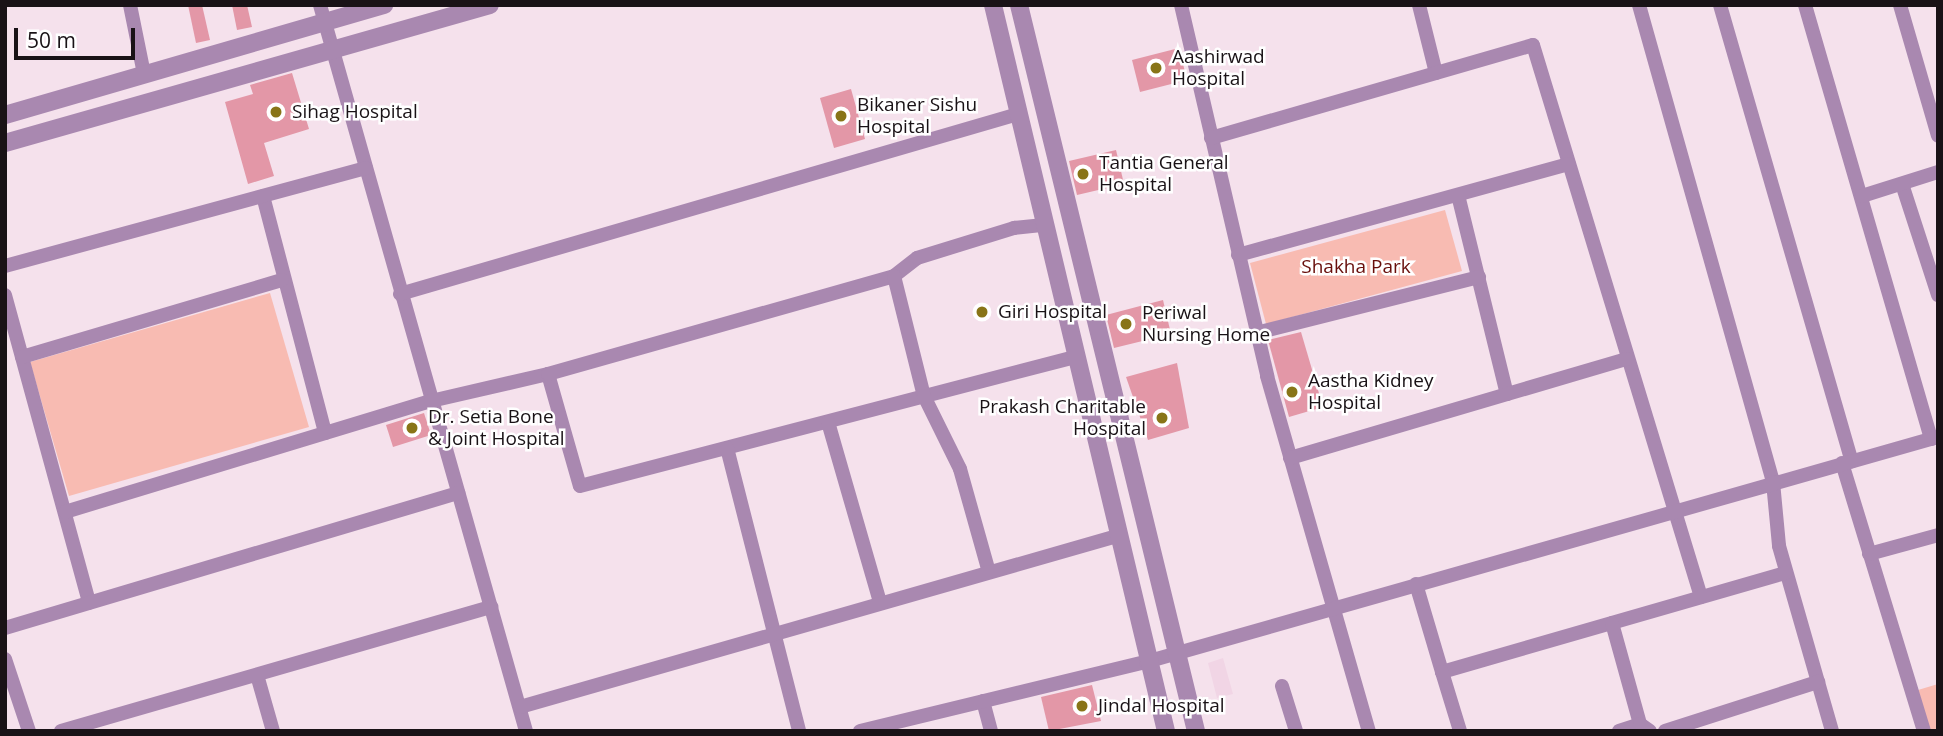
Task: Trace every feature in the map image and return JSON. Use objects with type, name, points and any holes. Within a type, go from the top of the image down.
[{"type":"street","points":[[130,5],[144,74]]},
{"type":"street","points":[[320,5],[526,731]]},
{"type":"street","points":[[5,115],[384,5]]},
{"type":"street","points":[[5,143],[490,5]]},
{"type":"street","points":[[993,5],[1146,662],[1166,731]]},
{"type":"street","points":[[1019,5],[1196,731]]},
{"type":"street","points":[[1181,5],[1256,333],[1369,731]]},
{"type":"street","points":[[1419,5],[1436,73]]},
{"type":"street","points":[[1639,5],[1773,482],[1786,573],[1832,731]]},
{"type":"street","points":[[1720,5],[1847,462],[1869,554],[1924,731]]},
{"type":"street","points":[[860,731],[1146,662],[1672,510],[1934,438],[1805,5]]},
{"type":"street","points":[[1900,5],[1938,136]]},
{"type":"street","points":[[1211,138],[1533,45],[1700,597]]},
{"type":"street","points":[[400,294],[1018,114]]},
{"type":"street","points":[[1238,255],[1569,164]]},
{"type":"street","points":[[5,266],[366,168]]},
{"type":"street","points":[[1862,196],[1938,172]]},
{"type":"street","points":[[1902,184],[1938,295]]},
{"type":"street","points":[[1458,195],[1507,394]]},
{"type":"street","points":[[263,196],[282,280],[325,433]]},
{"type":"street","points":[[65,512],[431,401],[548,374],[894,276],[917,258],[1014,228],[1045,225]]},
{"type":"street","points":[[894,276],[924,396],[960,469],[989,572]]},
{"type":"street","points":[[1256,333],[1479,277]]},
{"type":"street","points":[[22,356],[282,280]]},
{"type":"street","points":[[5,295],[89,603]]},
{"type":"street","points":[[548,374],[580,486],[1075,357]]},
{"type":"street","points":[[1290,458],[1627,359]]},
{"type":"street","points":[[828,422],[880,603]]},
{"type":"street","points":[[727,448],[799,731]]},
{"type":"street","points":[[5,628],[458,494]]},
{"type":"street","points":[[1869,554],[1938,535]]},
{"type":"street","points":[[520,707],[1116,536]]},
{"type":"street","points":[[1442,672],[1786,573]]},
{"type":"street","points":[[1416,584],[1460,731]]},
{"type":"street","points":[[61,731],[491,607]]},
{"type":"street","points":[[1612,623],[1645,728],[1619,731]]},
{"type":"street","points":[[5,659],[29,731]]},
{"type":"street","points":[[257,675],[273,731]]},
{"type":"street","points":[[1665,731],[1818,682]]},
{"type":"street","points":[[1282,686],[1296,731]]},
{"type":"street","points":[[983,701],[991,731]]},
{"type":"shaded area","points":[[1223,658],[1233,694],[1217,698],[1208,663]]},
{"type":"green space","name":"Shakha Park","points":[[1445,210],[1462,271],[1266,324],[1250,263]]},
{"type":"green space","points":[[270,293],[309,427],[69,496],[30,362]]},
{"type":"green space","points":[[1938,684],[1938,731],[1930,731],[1918,690]]},
{"type":"building","points":[[188,5],[202,5],[210,40],[196,43]]},
{"type":"building","points":[[232,5],[247,5],[252,27],[237,30]]},
{"type":"building","points":[[1179,48],[1187,80],[1140,92],[1132,60]]},
{"type":"building","points":[[292,73],[309,129],[264,143],[274,176],[248,184],[225,102],[253,94],[250,85]]},
{"type":"building","points":[[851,89],[865,139],[834,148],[820,98]]},
{"type":"building","points":[[1116,150],[1124,184],[1077,195],[1069,161]]},
{"type":"building","points":[[1163,300],[1171,334],[1114,348],[1106,315]]},
{"type":"building","points":[[1301,332],[1323,407],[1289,417],[1268,340]]},
{"type":"building","points":[[1177,363],[1189,428],[1148,440],[1126,377]]},
{"type":"building","points":[[424,413],[431,435],[393,447],[386,425]]},
{"type":"building","points":[[1092,685],[1101,721],[1049,731],[1041,697]]},
{"type":"place","name":"Aashirwad Hospital","points":[[1156,68]]},
{"type":"place","name":"Sihag Hospital","points":[[276,112]]},
{"type":"place","name":"Bikaner Sishu Hospital","points":[[841,116]]},
{"type":"place","name":"Tantia General Hospital","points":[[1083,174]]},
{"type":"place","name":"Giri Hospital","points":[[982,312]]},
{"type":"place","name":"Periwal Nursing Home","points":[[1126,324]]},
{"type":"place","name":"Aastha Kidney Hospital","points":[[1292,392]]},
{"type":"place","name":"Prakash Charitable Hospital","points":[[1162,418]]},
{"type":"place","name":"Dr. Setia Bone & Joint Hospital","points":[[412,428]]},
{"type":"place","name":"Jindal Hospital","points":[[1082,706]]}]
